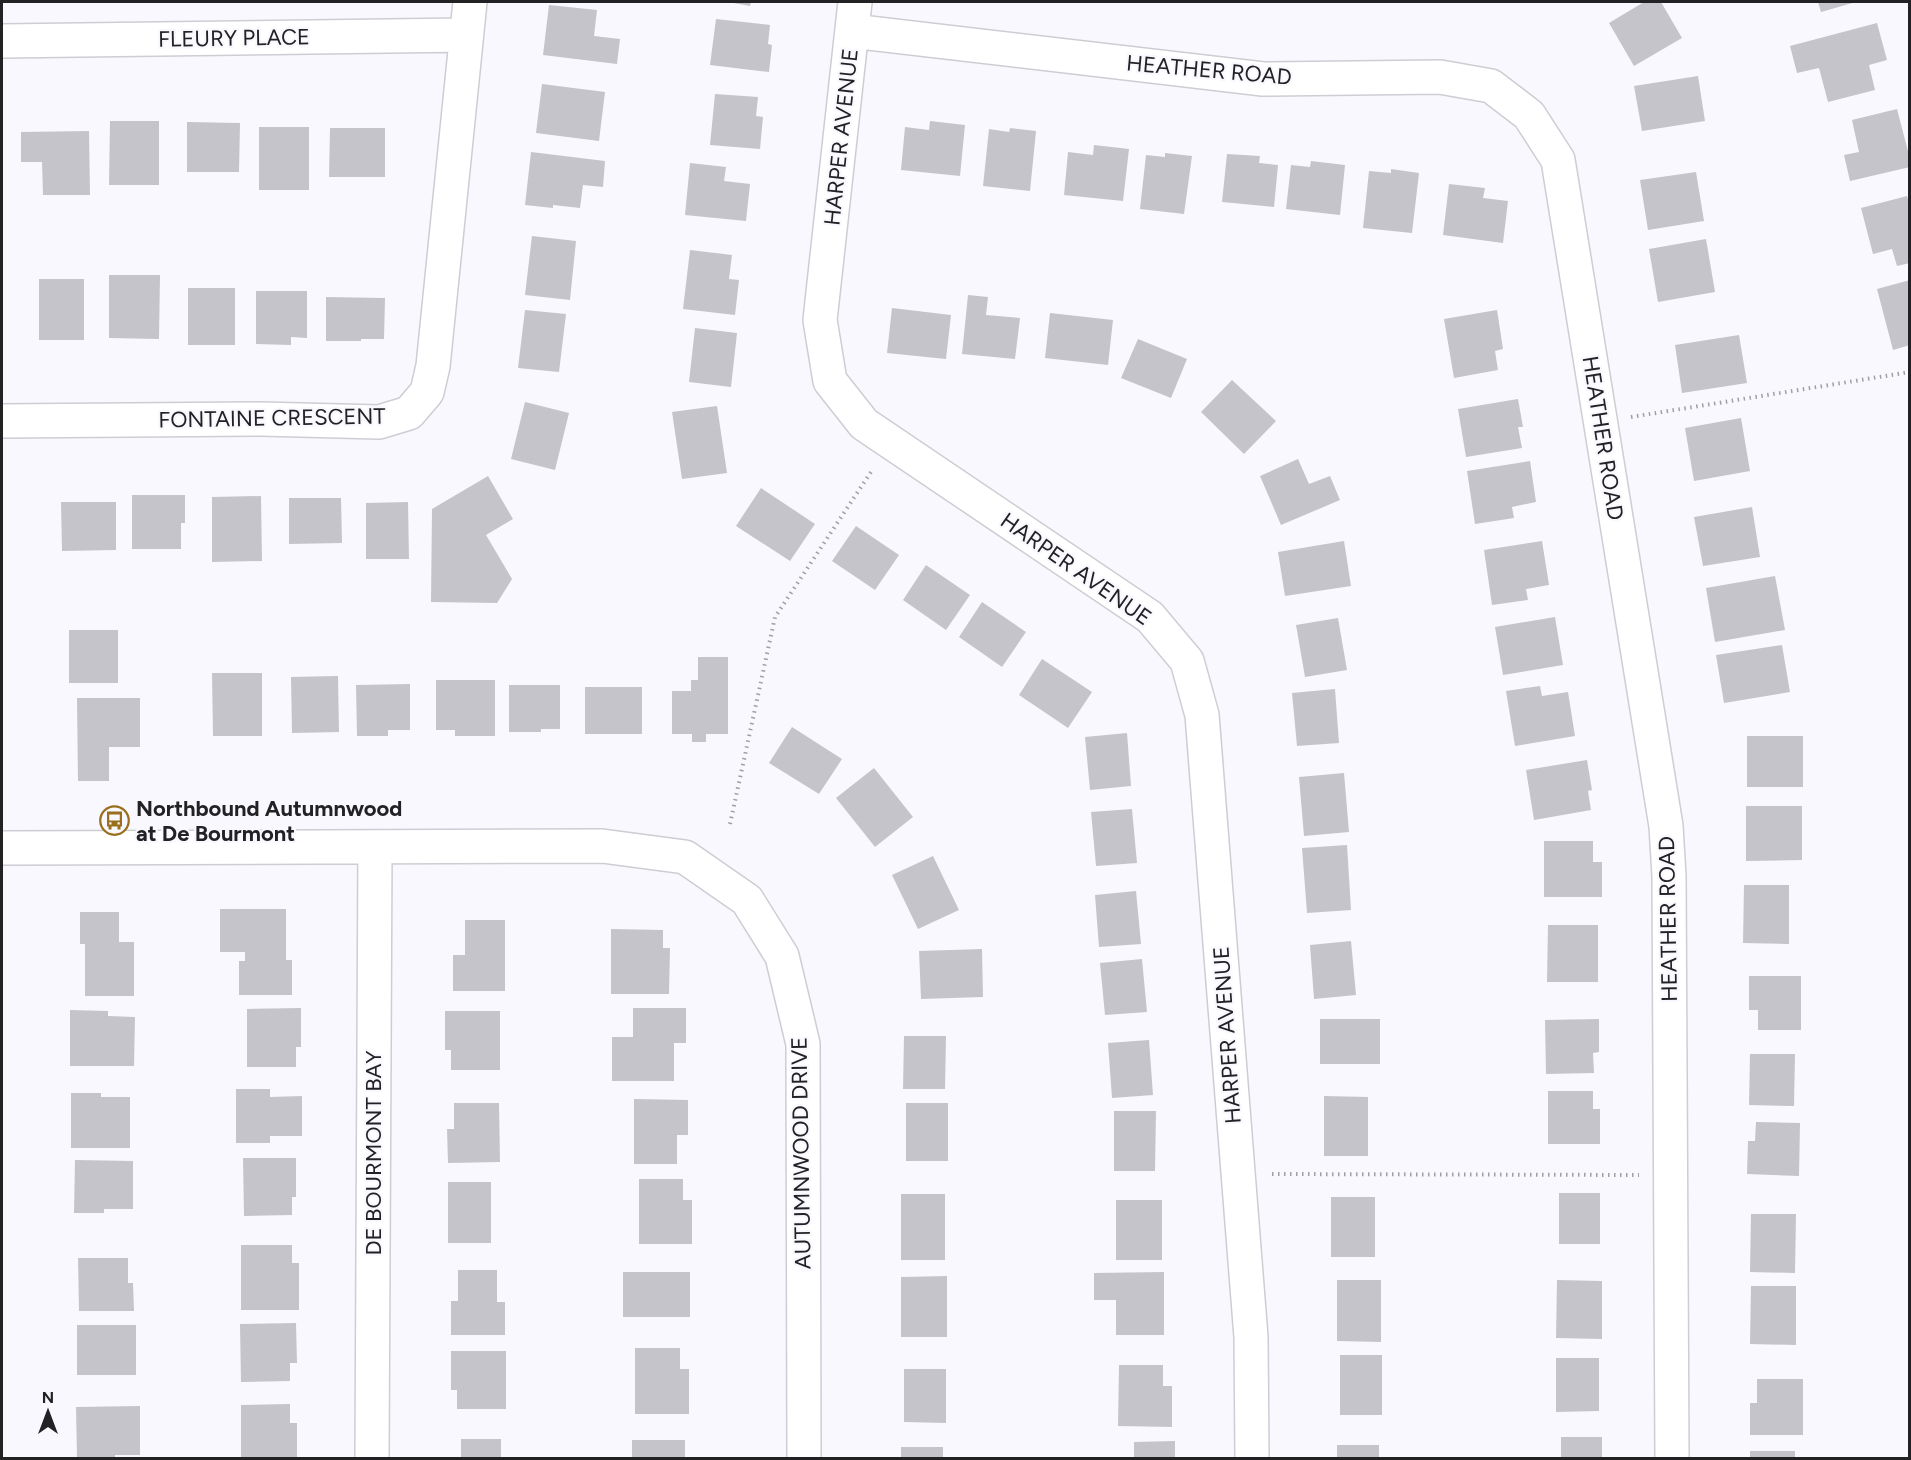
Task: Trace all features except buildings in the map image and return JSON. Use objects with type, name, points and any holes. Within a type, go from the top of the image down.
[{"type":"street","name":"FONTAINE CRESCENT","points":[[2,421],[261,419],[379,422],[409,413],[427,392],[433,366],[470,2]]},
{"type":"street","name":"HEATHER ROAD","points":[[854,16],[1263,79],[1440,77],[1491,86],[1529,115],[1558,160],[1666,826],[1669,876],[1672,1458]]},
{"type":"street","name":"HARPER AVENUE","points":[[854,16],[820,320],[830,381],[864,424],[1150,616],[1187,661],[1202,715],[1251,1336],[1252,1458]]},
{"type":"street","name":"FLEURY PLACE","points":[[2,41],[466,35]]},
{"type":"street","name":"AUTUMNWOOD DRIVE","points":[[2,848],[602,846],[685,857],[747,900],[782,956],[803,1044],[804,1458]]},
{"type":"street","name":"DE BOURMONT BAY","points":[[372,1458],[375,847]]},
{"type":"path","points":[[1601,422],[1910,372]]},
{"type":"path","points":[[730,824],[775,616],[891,442]]},
{"type":"path","points":[[1238,1174],[1671,1175]]},
{"type":"place","name":"Northbound Autumnwood at De Bourmont","points":[[115,821]]}]
